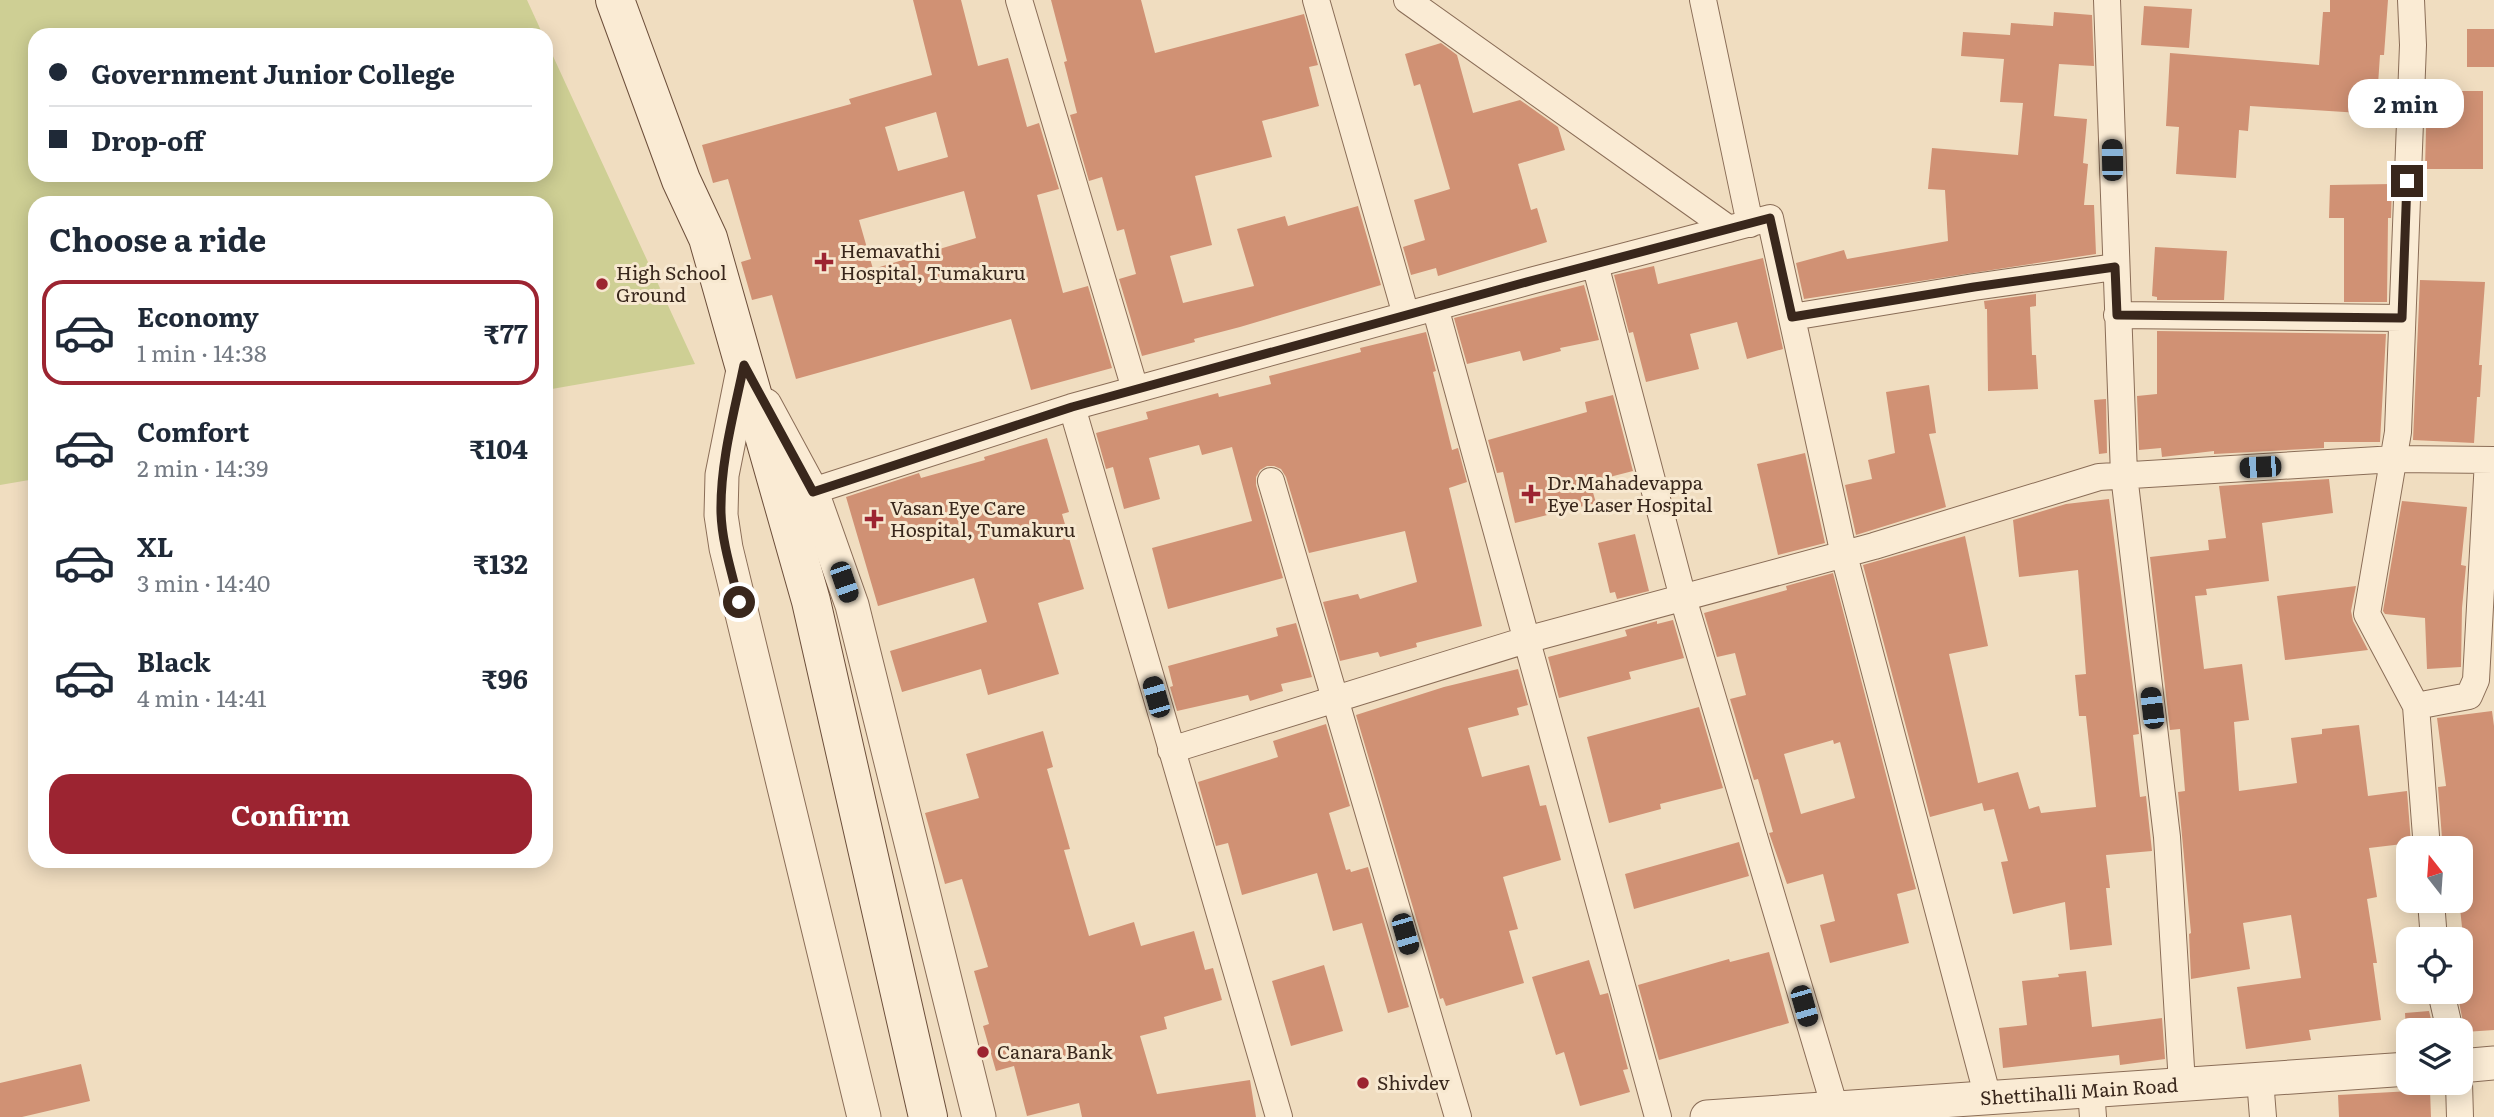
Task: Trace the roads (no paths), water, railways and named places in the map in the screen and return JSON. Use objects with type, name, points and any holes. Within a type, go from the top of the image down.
[{"type":"main road","points":[[615,0],[681,180],[708,238],[744,365],[797,496],[811,601],[928,1117]]},
{"type":"street","points":[[1019,0],[1135,389]]},
{"type":"street","points":[[1316,0],[1406,315]]},
{"type":"street","points":[[1407,0],[1740,227]]},
{"type":"street","points":[[1703,0],[1740,227]]},
{"type":"street","points":[[2107,0],[2124,475],[2167,837],[2182,1084]]},
{"type":"street","points":[[2411,0],[2413,45],[2395,459],[2367,614],[2416,706],[2426,836]]},
{"type":"street","points":[[979,1117],[852,605],[797,496],[1135,389],[1770,218],[1844,555],[1988,1098]]},
{"type":"street","points":[[1595,264],[1683,597],[1835,1108]]},
{"type":"street","points":[[1792,317],[2115,267]]},
{"type":"street","points":[[1435,307],[1658,1117]]},
{"type":"street","points":[[2117,315],[2402,318]]},
{"type":"street","points":[[744,365],[722,475],[721,515],[724,537],[864,1117]]},
{"type":"street","points":[[1072,407],[1279,1117]]},
{"type":"street","points":[[1171,750],[1526,640],[1844,555],[2099,477],[2395,459],[2491,460],[2476,680],[2481,696],[2416,706]]},
{"type":"street","points":[[1271,481],[1458,1117]]},
{"type":"street","points":[[2473,1065],[2494,1063]]},
{"type":"street","name":"Shettihalli Main Road","points":[[1727,1116],[1835,1108],[1911,1110],[1988,1098],[2092,1104],[2182,1084],[2396,1070]]},
{"type":"street","points":[[2260,1079],[2263,1117]]},
{"type":"street","points":[[2459,1095],[2460,1117]]},
{"type":"place","name":"Hemavathi Hospital, Tumakuru","points":[[824,262]]},
{"type":"place","name":"High School Ground","points":[[602,284]]},
{"type":"place","name":"Dr.Mahadevappa Eye Laser Hospital","points":[[1531,494]]},
{"type":"place","name":"Vasan Eye Care Hospital, Tumakuru","points":[[874,519]]},
{"type":"place","name":"Canara Bank","points":[[983,1052]]},
{"type":"place","name":"Shivdev","points":[[1363,1083]]}]
